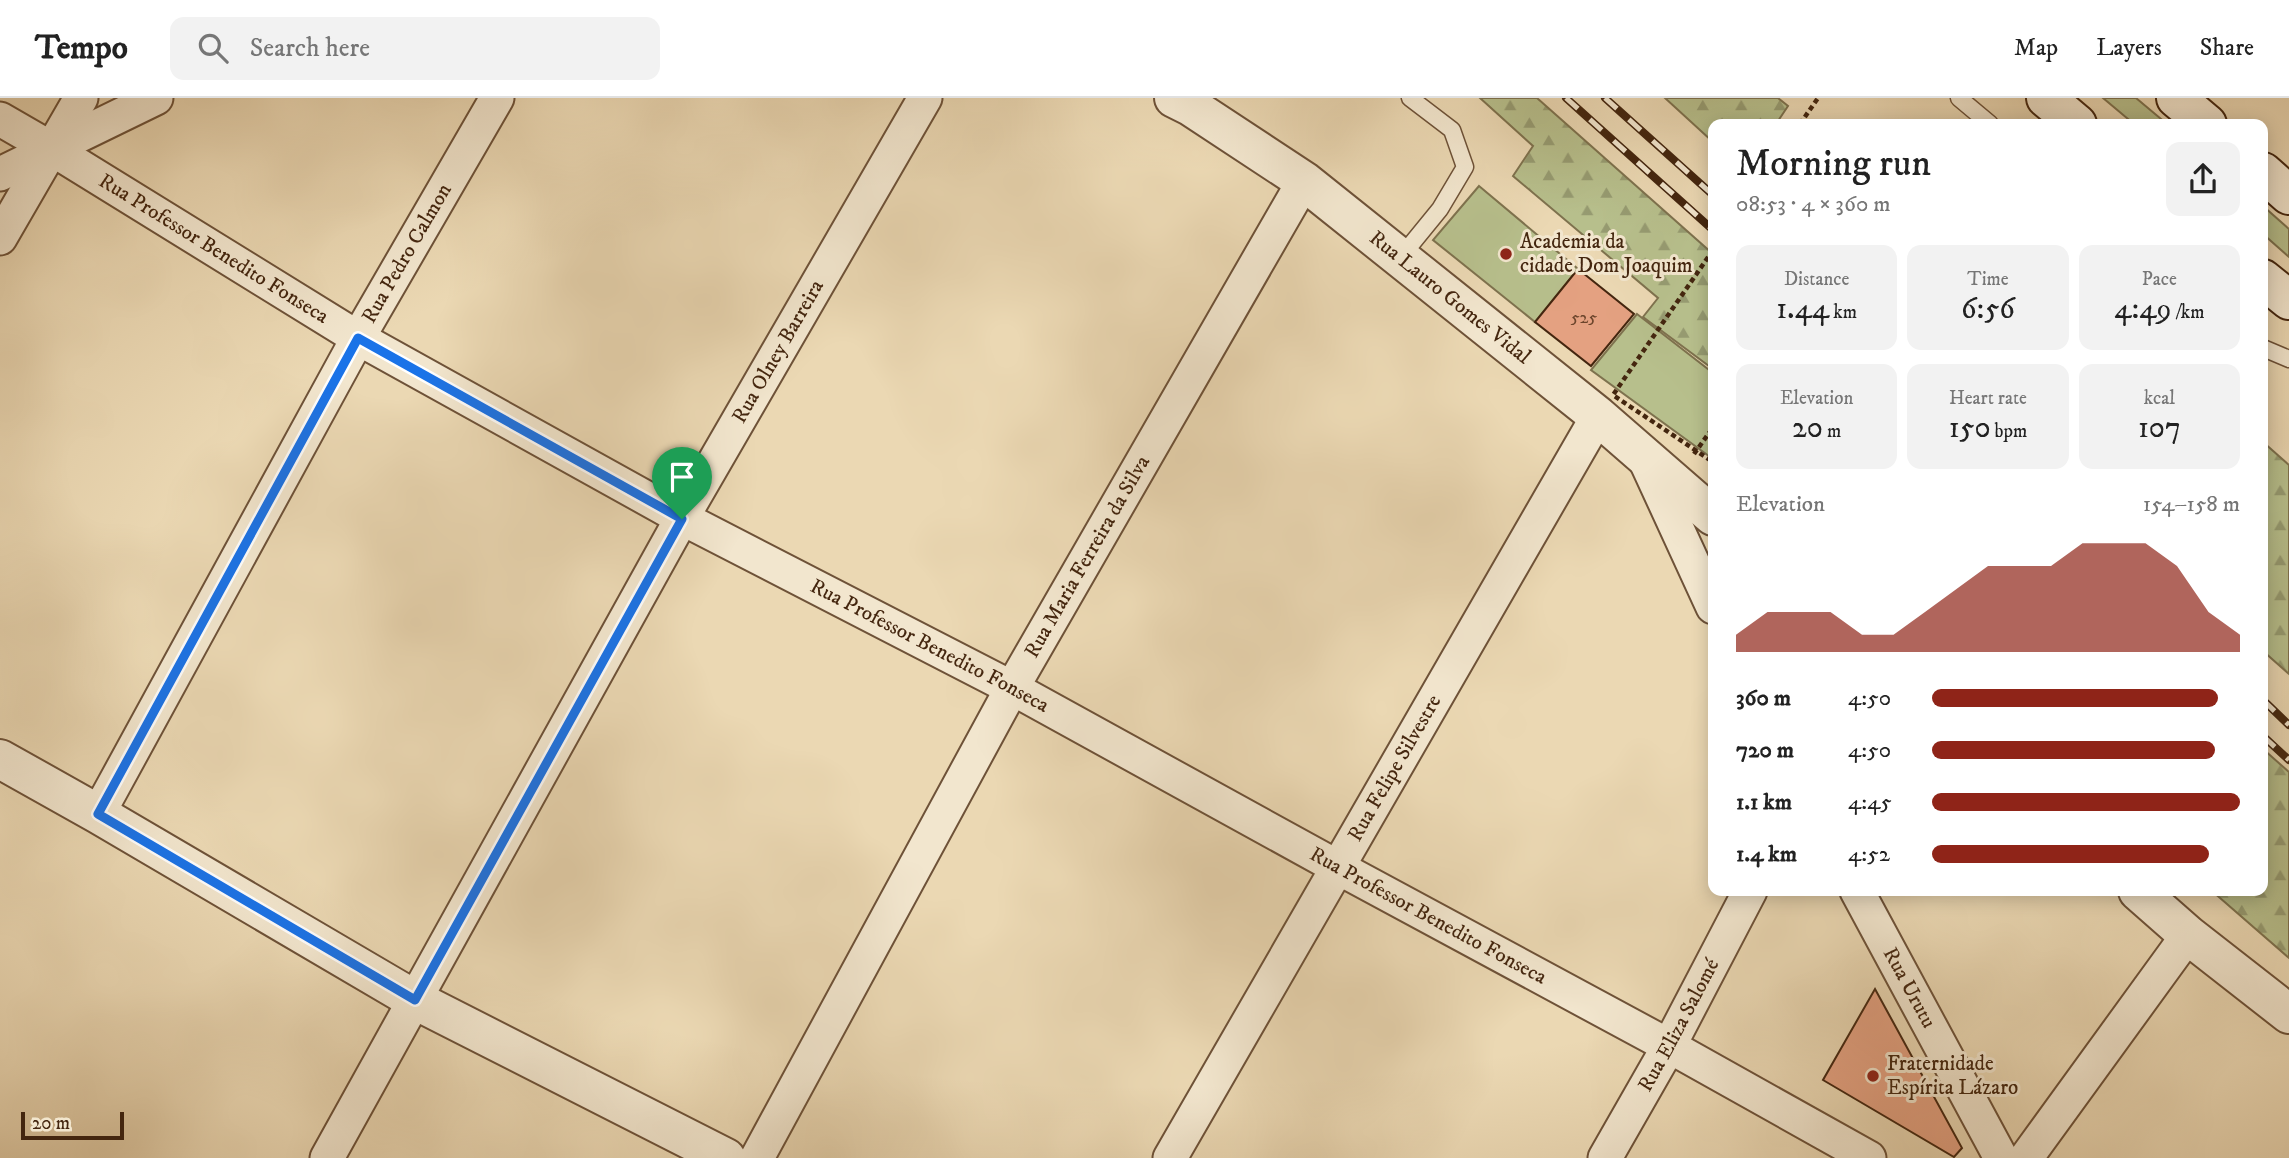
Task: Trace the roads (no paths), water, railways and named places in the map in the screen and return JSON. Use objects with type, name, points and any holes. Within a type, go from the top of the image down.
[{"type":"street","points":[[0,239],[81,98]]},
{"type":"street","points":[[0,174],[156,98]]},
{"type":"street","name":"Rua Pedro Calmon","points":[[98,814],[358,338],[497,98]]},
{"type":"street","name":"Rua Olney Barreira","points":[[327,1158],[682,519],[925,98]]},
{"type":"street","name":"Rua Lauro Gomes Vidal","points":[[1174,98],[1304,181],[1598,416],[1708,512]]},
{"type":"street","points":[[2046,98],[2071,119]]},
{"type":"street","points":[[2176,98],[2201,119]]},
{"type":"street","name":"Rua Professor Benedito Fonseca","points":[[0,119],[358,338],[682,519],[1012,688],[1670,1046],[1869,1158]]},
{"type":"street","points":[[2268,176],[2289,195]]},
{"type":"street","name":"Rua Maria Ferreira da Silva","points":[[757,1158],[1012,688],[1304,181]]},
{"type":"street","points":[[2268,283],[2289,300]]},
{"type":"street","name":"Rua Felipe Silvestre","points":[[1170,1158],[1598,416]]},
{"type":"street","points":[[1641,452],[1708,596]]},
{"type":"street","points":[[0,760],[98,814],[415,1000],[726,1158]]},
{"type":"street","name":"Rua Eliza Salomé","points":[[1605,1158],[1670,1046],[1747,896]]},
{"type":"street","name":"Rua Urutu","points":[[1860,896],[2001,1158]]},
{"type":"street","points":[[2144,896],[2188,935],[2289,1014]]},
{"type":"street","points":[[2026,1158],[2188,935]]},
{"type":"lane","points":[[1400,258],[1440,209],[1465,167],[1452,130],[1410,98]]},
{"type":"lane","points":[[1959,98],[1984,119]]},
{"type":"lane","points":[[2268,350],[2289,359]]},
{"type":"railway","points":[[1566,98],[1708,226]]},
{"type":"railway","points":[[1605,98],[1708,191]]},
{"type":"railway","points":[[2268,705],[2289,725]]},
{"type":"railway","points":[[2268,741],[2289,760]]},
{"type":"place","name":"Academia da cidade Dom Joaquim","points":[[1506,254]]},
{"type":"place","name":"Fraternidade Espírita Lázaro","points":[[1873,1076]]}]
